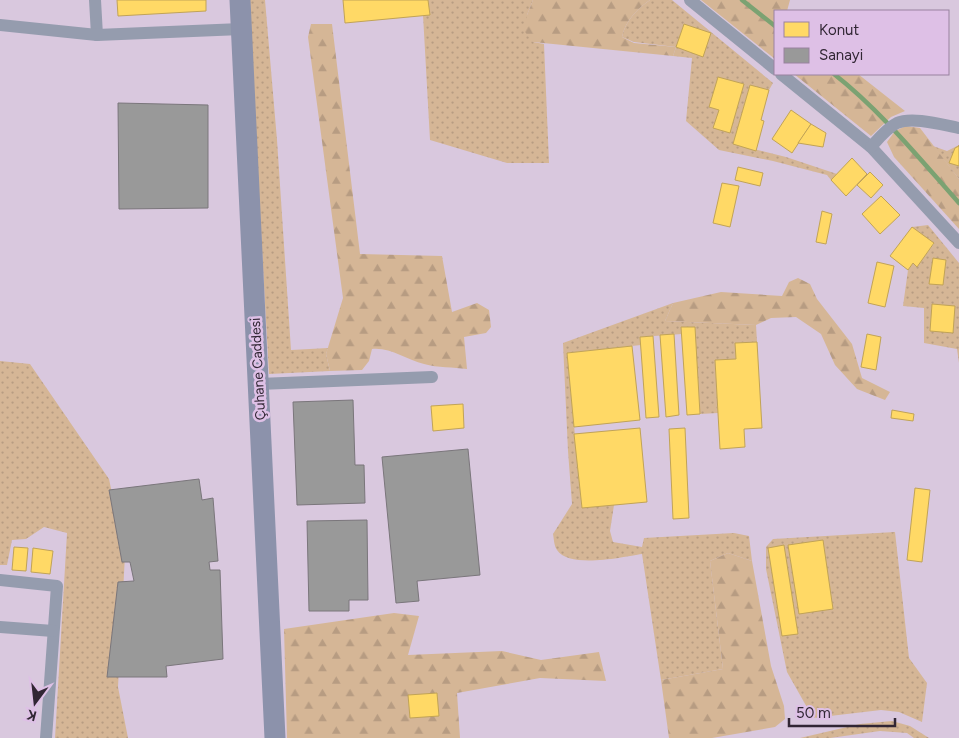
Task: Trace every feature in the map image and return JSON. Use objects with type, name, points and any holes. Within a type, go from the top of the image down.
[{"type":"main road","name":"Çuhane Caddesi","points":[[240,0],[275,738]]},
{"type":"street","points":[[95,0],[97,35]]},
{"type":"street","points":[[690,0],[774,68]]},
{"type":"street","points":[[0,25],[97,35],[241,29]]},
{"type":"street","points":[[782,75],[870,147],[959,244]]},
{"type":"street","points":[[870,147],[895,124],[903,121],[916,121],[959,128]]},
{"type":"street","points":[[259,384],[432,377]]},
{"type":"street","points":[[0,580],[57,586],[52,632],[46,738]]},
{"type":"street","points":[[0,627],[52,632]]},
{"type":"green space","points":[[250,0],[265,0],[277,140],[291,350],[328,348],[326,354],[330,371],[269,374],[251,54]]},
{"type":"green space","points":[[428,0],[533,0],[527,15],[533,42],[544,44],[549,163],[507,163],[430,140],[423,15]]},
{"type":"green space","points":[[533,0],[650,0],[632,16],[622,37],[634,43],[676,47],[673,56],[533,42],[525,32],[527,15]]},
{"type":"green space","points":[[650,0],[672,0],[773,83],[769,90],[750,85],[733,144],[786,157],[837,174],[831,180],[827,175],[719,150],[686,121],[692,58],[673,56],[676,47],[634,42],[622,37],[632,16]]},
{"type":"green space","points":[[701,0],[790,0],[787,10],[774,10],[774,58]]},
{"type":"green space","points":[[311,24],[332,24],[360,254],[442,256],[452,312],[477,303],[489,310],[491,327],[486,333],[464,337],[467,369],[429,365],[385,350],[372,349],[369,361],[362,370],[330,371],[326,354],[343,298],[308,37]]},
{"type":"green space","points":[[795,75],[859,75],[905,111],[891,117],[871,136]]},
{"type":"green space","points":[[906,126],[920,128],[959,179],[959,229],[894,157],[887,142],[895,131]]},
{"type":"green space","points":[[959,145],[959,179],[933,146],[947,151]]},
{"type":"green space","points":[[928,225],[959,263],[959,363],[957,349],[924,343],[924,308],[903,306],[908,270],[913,263],[917,266],[934,244],[912,227]]},
{"type":"green space","points":[[798,278],[810,284],[817,299],[852,344],[862,378],[890,392],[885,400],[857,389],[835,365],[821,334],[796,317],[771,318],[756,325],[665,321],[673,303],[721,292],[782,296],[789,282]]},
{"type":"green space","points":[[673,303],[665,321],[756,325],[757,342],[736,343],[736,359],[715,360],[718,413],[700,414],[694,327],[681,327],[682,334],[640,337],[641,345],[567,353],[582,508],[614,505],[610,531],[613,542],[642,547],[644,538],[734,533],[749,536],[752,561],[728,553],[710,561],[723,669],[661,680],[642,554],[597,560],[573,559],[563,556],[557,550],[553,534],[572,504],[563,343]]},
{"type":"green space","points":[[0,361],[30,364],[109,479],[125,555],[118,687],[128,738],[55,738],[67,533],[44,527],[26,539],[12,540],[7,565],[0,565]]},
{"type":"green space","points":[[895,532],[909,658],[927,683],[922,722],[899,712],[881,710],[813,718],[787,672],[766,569],[766,547],[773,539]]},
{"type":"green space","points":[[728,553],[752,561],[771,666],[784,706],[785,719],[775,727],[712,738],[669,738],[661,680],[723,669],[710,561]]},
{"type":"green space","points":[[394,613],[419,616],[408,655],[502,651],[541,660],[599,652],[606,681],[540,678],[457,693],[460,738],[287,738],[284,629]]},
{"type":"green space","points":[[892,721],[910,726],[929,738],[914,738],[907,733],[880,731],[830,738],[800,738],[860,724]]},
{"type":"building: Konut","points":[[117,0],[206,0],[206,11],[118,16]]},
{"type":"building: Konut","points":[[343,0],[428,0],[430,15],[345,23]]},
{"type":"building: Konut","points":[[684,24],[711,33],[703,57],[676,47]]},
{"type":"building: Konut","points":[[718,77],[744,84],[730,133],[713,128],[719,110],[709,107]]},
{"type":"building: Konut","points":[[750,85],[769,90],[761,120],[764,121],[756,151],[733,144]]},
{"type":"building: Konut","points":[[791,110],[811,124],[792,153],[772,139]]},
{"type":"building: Konut","points":[[811,124],[826,133],[823,147],[798,143]]},
{"type":"building: Konut","points":[[959,146],[959,166],[949,163],[955,148]]},
{"type":"building: Konut","points":[[852,158],[867,174],[846,196],[831,180]]},
{"type":"building: Konut","points":[[738,167],[763,173],[760,186],[735,180]]},
{"type":"building: Konut","points":[[870,172],[883,185],[871,198],[857,185]]},
{"type":"building: Konut","points":[[722,183],[739,186],[730,227],[713,223]]},
{"type":"building: Konut","points":[[881,196],[900,215],[880,234],[862,214]]},
{"type":"building: Konut","points":[[822,211],[832,214],[826,244],[816,242]]},
{"type":"building: Konut","points":[[912,227],[934,243],[917,267],[913,263],[908,270],[890,256]]},
{"type":"building: Konut","points":[[933,258],[946,260],[943,285],[929,284]]},
{"type":"building: Konut","points":[[877,262],[894,266],[885,307],[868,303]]},
{"type":"building: Konut","points":[[932,304],[955,306],[953,333],[930,331]]},
{"type":"building: Konut","points":[[681,327],[695,327],[700,414],[687,415]]},
{"type":"building: Konut","points":[[674,334],[679,415],[666,417],[660,335]]},
{"type":"building: Konut","points":[[867,334],[881,337],[876,370],[861,367]]},
{"type":"building: Konut","points":[[653,336],[659,417],[646,418],[640,337]]},
{"type":"building: Konut","points":[[757,342],[762,428],[744,429],[745,447],[720,449],[715,360],[736,359],[735,343]]},
{"type":"building: Konut","points":[[632,346],[640,420],[574,427],[567,353]]},
{"type":"building: Konut","points":[[463,404],[464,428],[433,431],[431,406]]},
{"type":"building: Konut","points":[[892,410],[914,414],[913,421],[891,418]]},
{"type":"building: Konut","points":[[640,428],[647,502],[582,508],[574,434]]},
{"type":"building: Konut","points":[[685,428],[689,518],[673,519],[669,429]]},
{"type":"building: Konut","points":[[915,488],[930,490],[922,562],[907,560]]},
{"type":"building: Konut","points":[[823,540],[833,609],[799,614],[788,545]]},
{"type":"building: Konut","points":[[784,545],[798,634],[782,636],[768,548]]},
{"type":"building: Konut","points":[[14,547],[28,548],[26,571],[12,570]]},
{"type":"building: Konut","points":[[33,548],[53,551],[50,574],[31,572]]},
{"type":"building: Konut","points":[[437,693],[439,716],[410,718],[408,695]]},
{"type":"building: Sanayi","points":[[118,103],[208,105],[208,208],[119,209]]},
{"type":"building: Sanayi","points":[[353,400],[355,465],[364,465],[365,503],[297,505],[293,402]]},
{"type":"building: Sanayi","points":[[468,449],[480,575],[417,581],[419,601],[396,603],[382,457]]},
{"type":"building: Sanayi","points":[[199,479],[202,500],[213,498],[218,561],[209,562],[210,570],[220,570],[223,659],[166,666],[167,677],[107,677],[118,582],[134,581],[130,562],[122,562],[109,490]]},
{"type":"building: Sanayi","points":[[367,520],[368,600],[349,600],[349,611],[309,611],[307,521]]},
{"type":"waterway","points":[[742,0],[774,25]]},
{"type":"waterway","points":[[835,75],[884,119],[959,203]]}]
